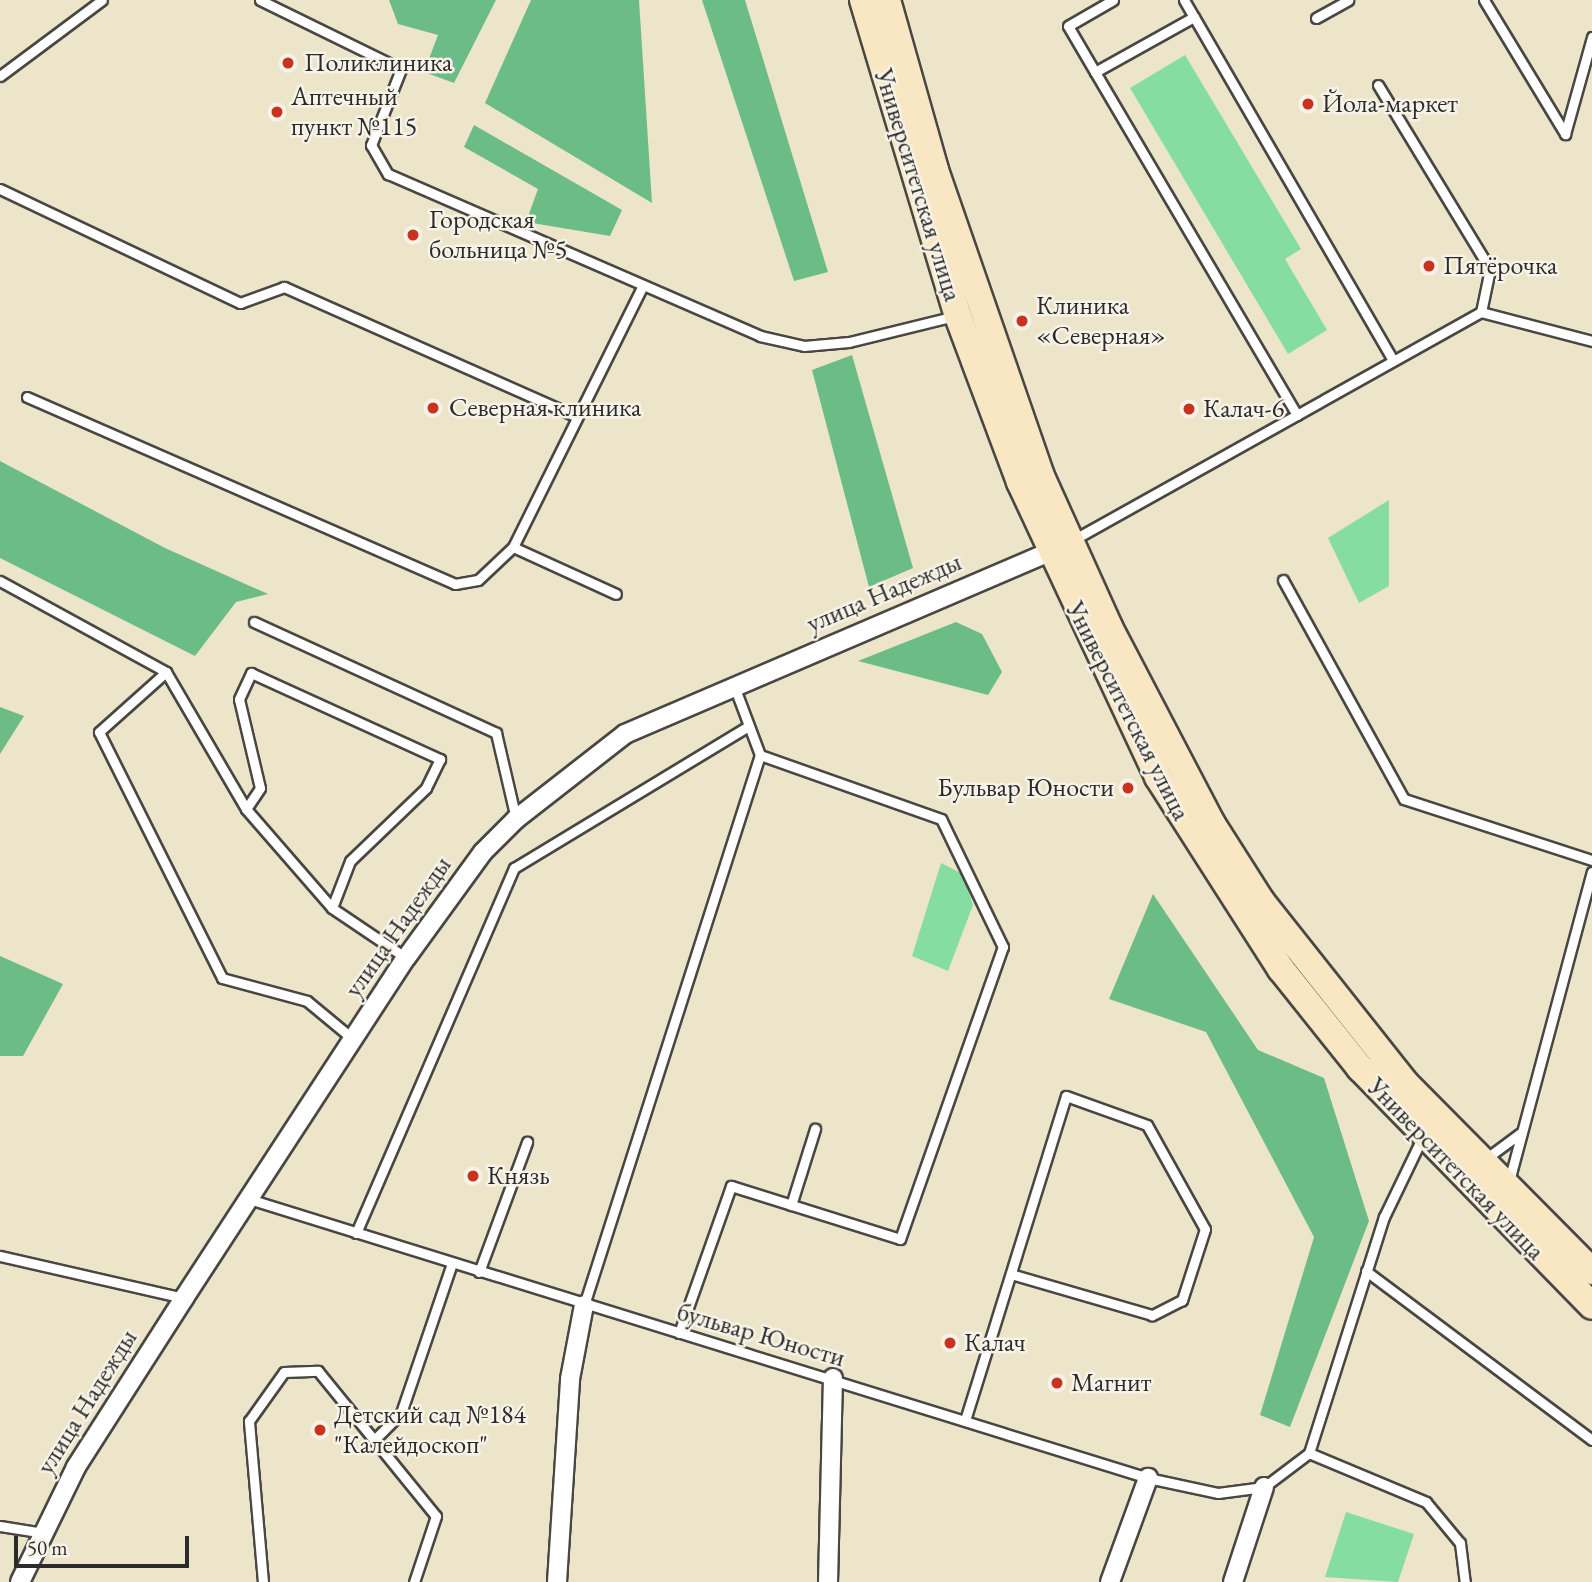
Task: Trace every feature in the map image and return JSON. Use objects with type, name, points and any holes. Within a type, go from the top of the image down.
[{"type":"main road","name":"Университетская улица","points":[[863,0],[958,316],[1158,777],[1213,869],[1281,969],[1498,1199],[1592,1306]]},
{"type":"main road","name":"Университетская улица","points":[[887,0],[990,334],[1060,547]]},
{"type":"main road","name":"Университетская улица","points":[[1498,1199],[1592,1271]]},
{"type":"street","name":"улица Надежды","points":[[20,1582],[39,1532],[184,1298],[406,958],[483,852],[516,818],[625,734],[1060,547]]},
{"type":"street","points":[[557,1582],[570,1380],[584,1305]]},
{"type":"street","points":[[828,1582],[833,1378]]},
{"type":"street","points":[[1110,1582],[1148,1478]]},
{"type":"street","points":[[1233,1582],[1264,1487]]},
{"type":"lane","points":[[0,76],[102,0]]},
{"type":"lane","points":[[260,0],[401,69],[371,145],[388,174],[760,336],[804,346],[958,316]]},
{"type":"lane","points":[[1113,0],[1068,26],[1297,415]]},
{"type":"lane","points":[[1184,0],[1392,359]]},
{"type":"lane","points":[[1316,18],[1348,0]]},
{"type":"lane","points":[[1485,0],[1565,134],[1592,37]]},
{"type":"lane","points":[[1096,72],[1194,17]]},
{"type":"lane","points":[[1378,85],[1490,269],[1481,312]]},
{"type":"lane","points":[[0,190],[240,303],[284,288],[575,416]]},
{"type":"lane","points":[[27,397],[435,580],[455,584],[478,580],[513,547],[575,416],[643,285]]},
{"type":"lane","points":[[1060,547],[1392,359],[1481,312],[1592,341]]},
{"type":"lane","points":[[513,547],[616,594]]},
{"type":"lane","points":[[1283,580],[1404,799],[1592,860]]},
{"type":"lane","points":[[1,582],[166,672],[246,808],[332,908],[406,958]]},
{"type":"lane","points":[[254,622],[496,733],[516,818]]},
{"type":"lane","points":[[166,672],[99,732],[222,978],[307,1001],[353,1039]]},
{"type":"lane","points":[[246,808],[260,788],[239,699],[251,673],[440,759],[426,788],[351,862],[332,908]]},
{"type":"lane","points":[[584,1305],[760,755],[747,727],[734,686]]},
{"type":"lane","points":[[356,1233],[514,868],[747,727]]},
{"type":"lane","points":[[679,1333],[731,1186],[900,1239],[1003,947],[941,819],[760,755]]},
{"type":"lane","points":[[1498,1199],[1519,1134],[1592,872]]},
{"type":"lane","points":[[966,1417],[1066,1096],[1147,1125],[1205,1229],[1181,1300],[1152,1315],[1011,1274]]},
{"type":"lane","points":[[792,1205],[815,1129]]},
{"type":"lane","points":[[1264,1487],[1309,1453],[1366,1271],[1400,1175],[1431,1129]]},
{"type":"lane","points":[[1471,1172],[1519,1134]]},
{"type":"lane","points":[[479,1272],[527,1142]]},
{"type":"lane","name":"бульвар Юности","points":[[249,1199],[584,1305],[966,1417],[1148,1478],[1218,1493],[1264,1487]]},
{"type":"lane","points":[[0,1256],[184,1298]]},
{"type":"lane","points":[[374,1440],[401,1413],[453,1263]]},
{"type":"lane","points":[[1366,1271],[1592,1440]]},
{"type":"lane","points":[[263,1582],[249,1421],[284,1372],[318,1371],[436,1516],[414,1582]]},
{"type":"lane","points":[[1309,1453],[1426,1502],[1460,1543],[1465,1582]]},
{"type":"lane","points":[[0,1526],[39,1532]]},
{"type":"green space","points":[[389,0],[496,0],[454,83],[424,72],[438,35],[398,24]]},
{"type":"green space","points":[[531,0],[639,0],[652,203],[485,103]]},
{"type":"green space","points":[[702,0],[745,0],[828,272],[794,281]]},
{"type":"green space","points":[[1185,55],[1301,249],[1285,259],[1327,330],[1288,354],[1130,88]]},
{"type":"green space","points":[[474,125],[622,210],[610,236],[526,222],[538,189],[464,147]]},
{"type":"green space","points":[[852,355],[913,568],[869,587],[812,370]]},
{"type":"green space","points":[[0,461],[165,548],[268,594],[236,602],[195,656],[0,558]]},
{"type":"green space","points":[[1389,500],[1389,586],[1359,603],[1328,538]]},
{"type":"green space","points":[[956,622],[982,634],[1002,672],[988,695],[858,661]]},
{"type":"green space","points":[[0,707],[24,716],[0,754]]},
{"type":"green space","points":[[941,863],[963,874],[973,905],[948,971],[912,956]]},
{"type":"green space","points":[[1153,894],[1258,1050],[1324,1078],[1369,1221],[1290,1427],[1260,1415],[1314,1237],[1206,1032],[1109,999]]},
{"type":"green space","points":[[0,956],[63,984],[23,1056],[0,1056]]},
{"type":"green space","points":[[1346,1512],[1414,1534],[1398,1582],[1325,1577]]},
{"type":"place","name":"Поликлиника","points":[[288,63]]},
{"type":"place","name":"Йола-маркет","points":[[1308,104]]},
{"type":"place","name":"Аптечный пункт №115","points":[[277,112]]},
{"type":"place","name":"Городская больница №5","points":[[413,235]]},
{"type":"place","name":"Пятёрочка","points":[[1429,266]]},
{"type":"place","name":"Клиника «Северная»","points":[[1022,321]]},
{"type":"place","name":"Северная клиника","points":[[433,408]]},
{"type":"place","name":"Калач-6","points":[[1189,409]]},
{"type":"place","name":"Бульвар Юности","points":[[1128,788]]},
{"type":"place","name":"Князь","points":[[473,1176]]},
{"type":"place","name":"Калач","points":[[950,1343]]},
{"type":"place","name":"Магнит","points":[[1057,1383]]},
{"type":"place","name":"Детский сад №184 \"Калейдоскоп\"","points":[[320,1430]]}]
